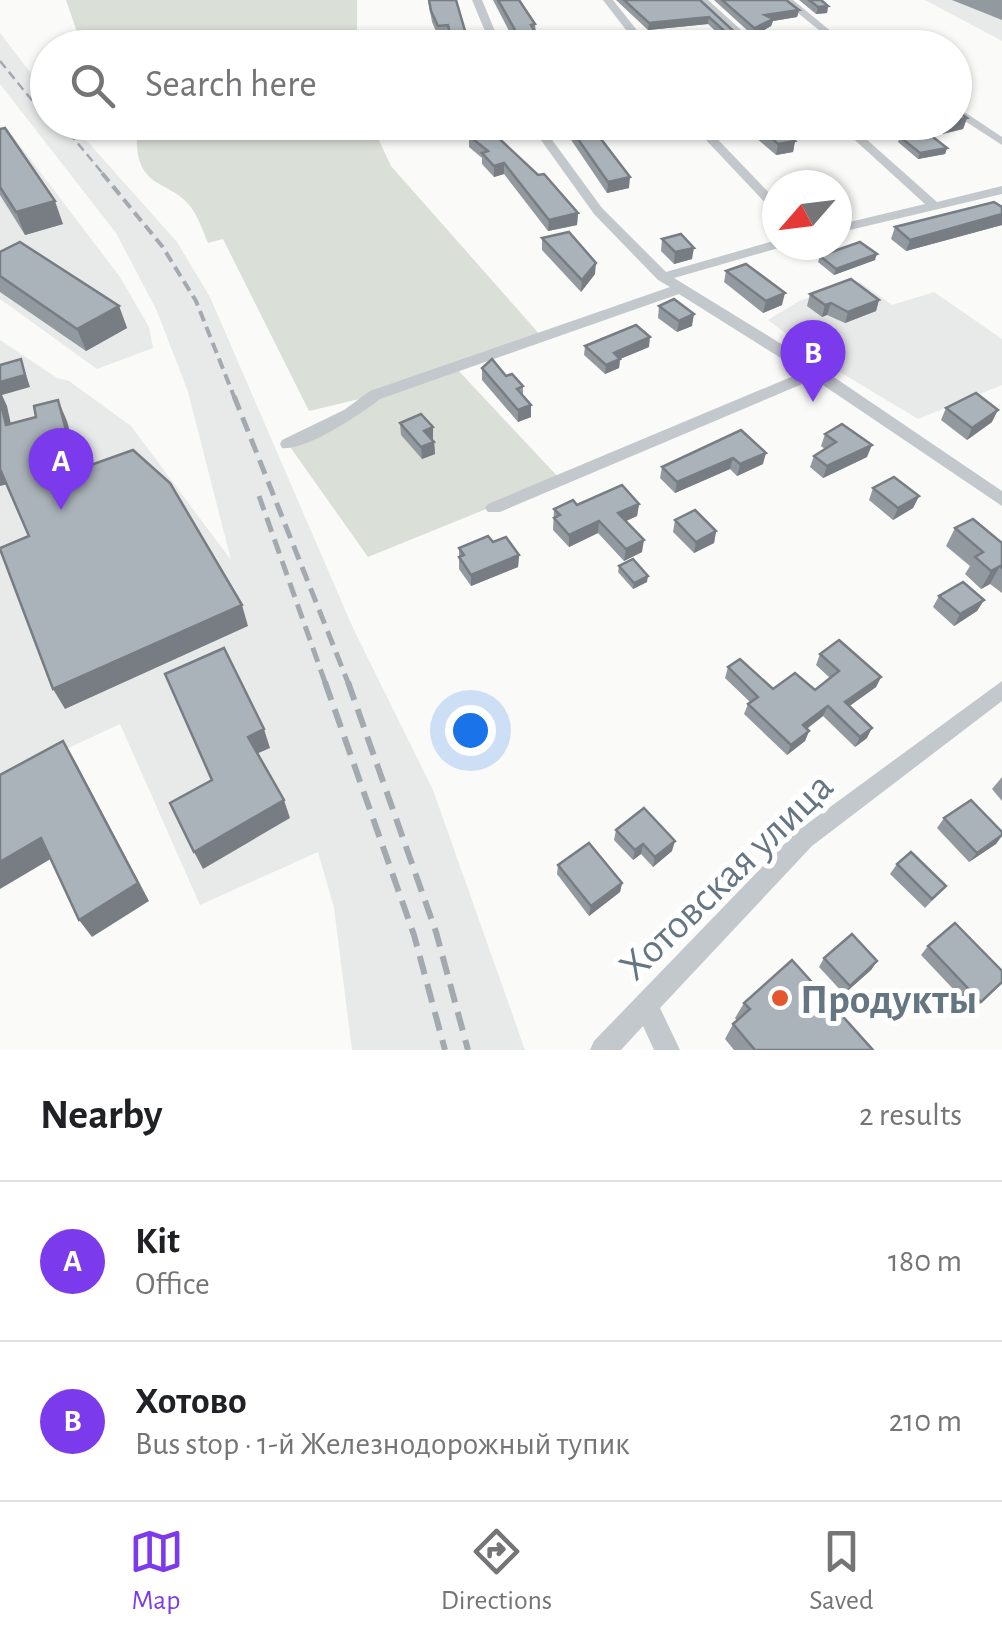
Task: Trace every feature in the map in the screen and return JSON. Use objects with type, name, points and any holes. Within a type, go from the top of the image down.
[{"type":"street","points":[[476,0],[489,30]]},
{"type":"street","points":[[608,0],[632,30]]},
{"type":"street","points":[[702,0],[735,30]]},
{"type":"street","points":[[787,0],[824,30]]},
{"type":"street","points":[[972,121],[1002,142]]},
{"type":"street","points":[[546,140],[598,212],[663,277],[817,372],[1002,500]]},
{"type":"street","points":[[711,140],[762,192]]},
{"type":"street","points":[[860,140],[935,207]]},
{"type":"street","points":[[852,226],[1002,190]]},
{"type":"street","points":[[663,277],[762,248]]},
{"type":"street","points":[[288,444],[350,414],[376,396],[679,288]]},
{"type":"street","points":[[494,508],[817,372]]},
{"type":"street","name":"Хотовская улица","points":[[603,1050],[804,839],[1002,690]]},
{"type":"street","points":[[644,1003],[666,1050]]},
{"type":"shaded area","points":[[66,0],[357,0],[357,30],[76,30]]},
{"type":"shaded area","points":[[925,0],[1002,0],[1002,41]]},
{"type":"shaded area","points":[[0,33],[30,72],[30,123],[0,84]]},
{"type":"shaded area","points":[[12,135],[120,277],[149,327],[153,348],[97,369],[0,299],[0,138]]},
{"type":"shaded area","points":[[44,140],[86,140],[177,242],[210,297],[353,628],[433,790],[525,1050],[352,1050],[334,908],[318,852],[200,905],[120,724],[0,780],[0,340],[57,378],[69,381],[131,426],[231,560],[188,392],[157,311],[116,233]]},
{"type":"shaded area","points":[[137,140],[379,140],[391,166],[542,337],[456,368],[560,479],[368,557],[288,444],[372,396],[309,411],[223,239],[208,243],[190,206],[147,175]]},
{"type":"shaded area","points":[[860,282],[892,305],[934,292],[1002,339],[1002,385],[918,419],[828,365],[768,320],[801,300]]},
{"type":"building","points":[[429,0],[456,0],[465,30],[438,26]]},
{"type":"building","points":[[498,0],[519,0],[535,24],[531,25],[534,30],[515,30]]},
{"type":"building","points":[[624,0],[700,0],[732,30],[723,30],[709,17],[649,23]]},
{"type":"building","points":[[722,0],[786,0],[799,10],[765,15],[773,19],[756,30]]},
{"type":"building","points":[[809,0],[821,0],[828,6],[818,7]]},
{"type":"building","points":[[5,128],[55,201],[16,212],[0,187],[0,129]]},
{"type":"building","points":[[474,140],[501,140],[538,175],[544,174],[578,213],[549,220],[504,163],[494,166],[482,153],[488,151]]},
{"type":"building","points":[[579,140],[602,140],[630,177],[608,182]]},
{"type":"building","points":[[904,140],[937,140],[947,148],[920,153]]},
{"type":"building","points":[[994,202],[1002,207],[1002,214],[910,240],[895,227]]},
{"type":"building","points":[[569,232],[596,263],[582,280],[542,238]]},
{"type":"building","points":[[681,234],[694,248],[675,252],[662,239]]},
{"type":"building","points":[[20,242],[119,306],[77,329],[0,276],[0,252]]},
{"type":"building","points":[[860,242],[877,254],[836,269],[825,260],[852,260],[852,245]]},
{"type":"building","points":[[746,264],[785,293],[766,301],[726,271]]},
{"type":"building","points":[[851,279],[879,300],[848,312],[831,303],[825,305],[810,294]]},
{"type":"building","points":[[674,299],[694,314],[679,321],[659,306]]},
{"type":"building","points":[[636,325],[650,337],[614,353],[620,359],[606,365],[585,346]]},
{"type":"building","points":[[21,359],[25,375],[0,382],[0,365]]},
{"type":"building","points":[[492,359],[506,376],[512,374],[523,386],[517,389],[531,405],[518,410],[482,368]]},
{"type":"building","points":[[976,393],[998,410],[972,428],[946,408]]},
{"type":"building","points":[[0,399],[6,425],[36,417],[34,406],[58,400],[73,457],[85,453],[91,465],[133,450],[170,483],[242,605],[53,689],[0,549],[29,536],[0,469]]},
{"type":"building","points":[[421,414],[433,427],[424,431],[434,442],[421,447],[400,423]]},
{"type":"building","points":[[842,424],[872,445],[827,466],[814,456],[836,442],[825,434]]},
{"type":"building","points":[[741,430],[766,453],[740,464],[733,458],[677,482],[662,467]]},
{"type":"building","points":[[894,477],[919,496],[898,508],[873,488]]},
{"type":"building","points":[[622,485],[639,504],[618,513],[644,540],[626,549],[599,521],[569,535],[554,518],[560,515],[554,509],[573,500],[577,505]]},
{"type":"building","points":[[695,510],[716,531],[696,542],[675,520]]},
{"type":"building","points":[[973,519],[1002,543],[1002,568],[991,571],[975,557],[983,552],[955,528]]},
{"type":"building","points":[[488,536],[493,542],[506,537],[519,555],[471,575],[459,557],[464,555],[459,548]]},
{"type":"building","points":[[633,559],[648,576],[634,583],[619,566]]},
{"type":"building","points":[[963,582],[984,600],[960,614],[939,596]]},
{"type":"building","points":[[839,640],[881,677],[845,702],[872,728],[860,737],[828,706],[803,725],[809,731],[791,745],[748,704],[758,697],[728,667],[740,659],[773,689],[795,673],[815,690],[839,671],[820,654]]},
{"type":"building","points":[[224,648],[264,729],[248,737],[284,800],[194,852],[170,803],[212,780],[165,674]]},
{"type":"building","points":[[63,741],[138,883],[79,920],[41,838],[0,862],[0,775]]},
{"type":"building","points":[[971,800],[1002,832],[977,853],[944,818]]},
{"type":"building","points":[[644,808],[675,841],[655,857],[643,844],[635,850],[616,830]]},
{"type":"building","points":[[589,843],[622,883],[591,906],[558,865]]},
{"type":"building","points":[[911,852],[946,886],[932,899],[897,864]]},
{"type":"building","points":[[955,923],[1002,971],[1002,982],[981,1002],[928,946]]},
{"type":"building","points":[[852,934],[877,961],[850,986],[824,958]]},
{"type":"building","name":"Продукты","points":[[792,960],[873,1050],[755,1050],[733,1024],[750,1009],[744,1003]]},
{"type":"railway","points":[[0,61],[30,98]]},
{"type":"railway","points":[[75,140],[104,175]]},
{"type":"railway","points":[[102,173],[162,246],[196,301],[235,399]]},
{"type":"railway","points":[[234,396],[349,685]]},
{"type":"railway","points":[[259,496],[326,685]]},
{"type":"railway","points":[[325,682],[414,935],[445,1050]]},
{"type":"railway","points":[[348,682],[436,932],[468,1050]]},
{"type":"place","name":"Хотово","points":[[813,402]]},
{"type":"place","name":"Kit","points":[[61,510]]},
{"type":"place","name":"Продукты","points":[[780,998]]}]
